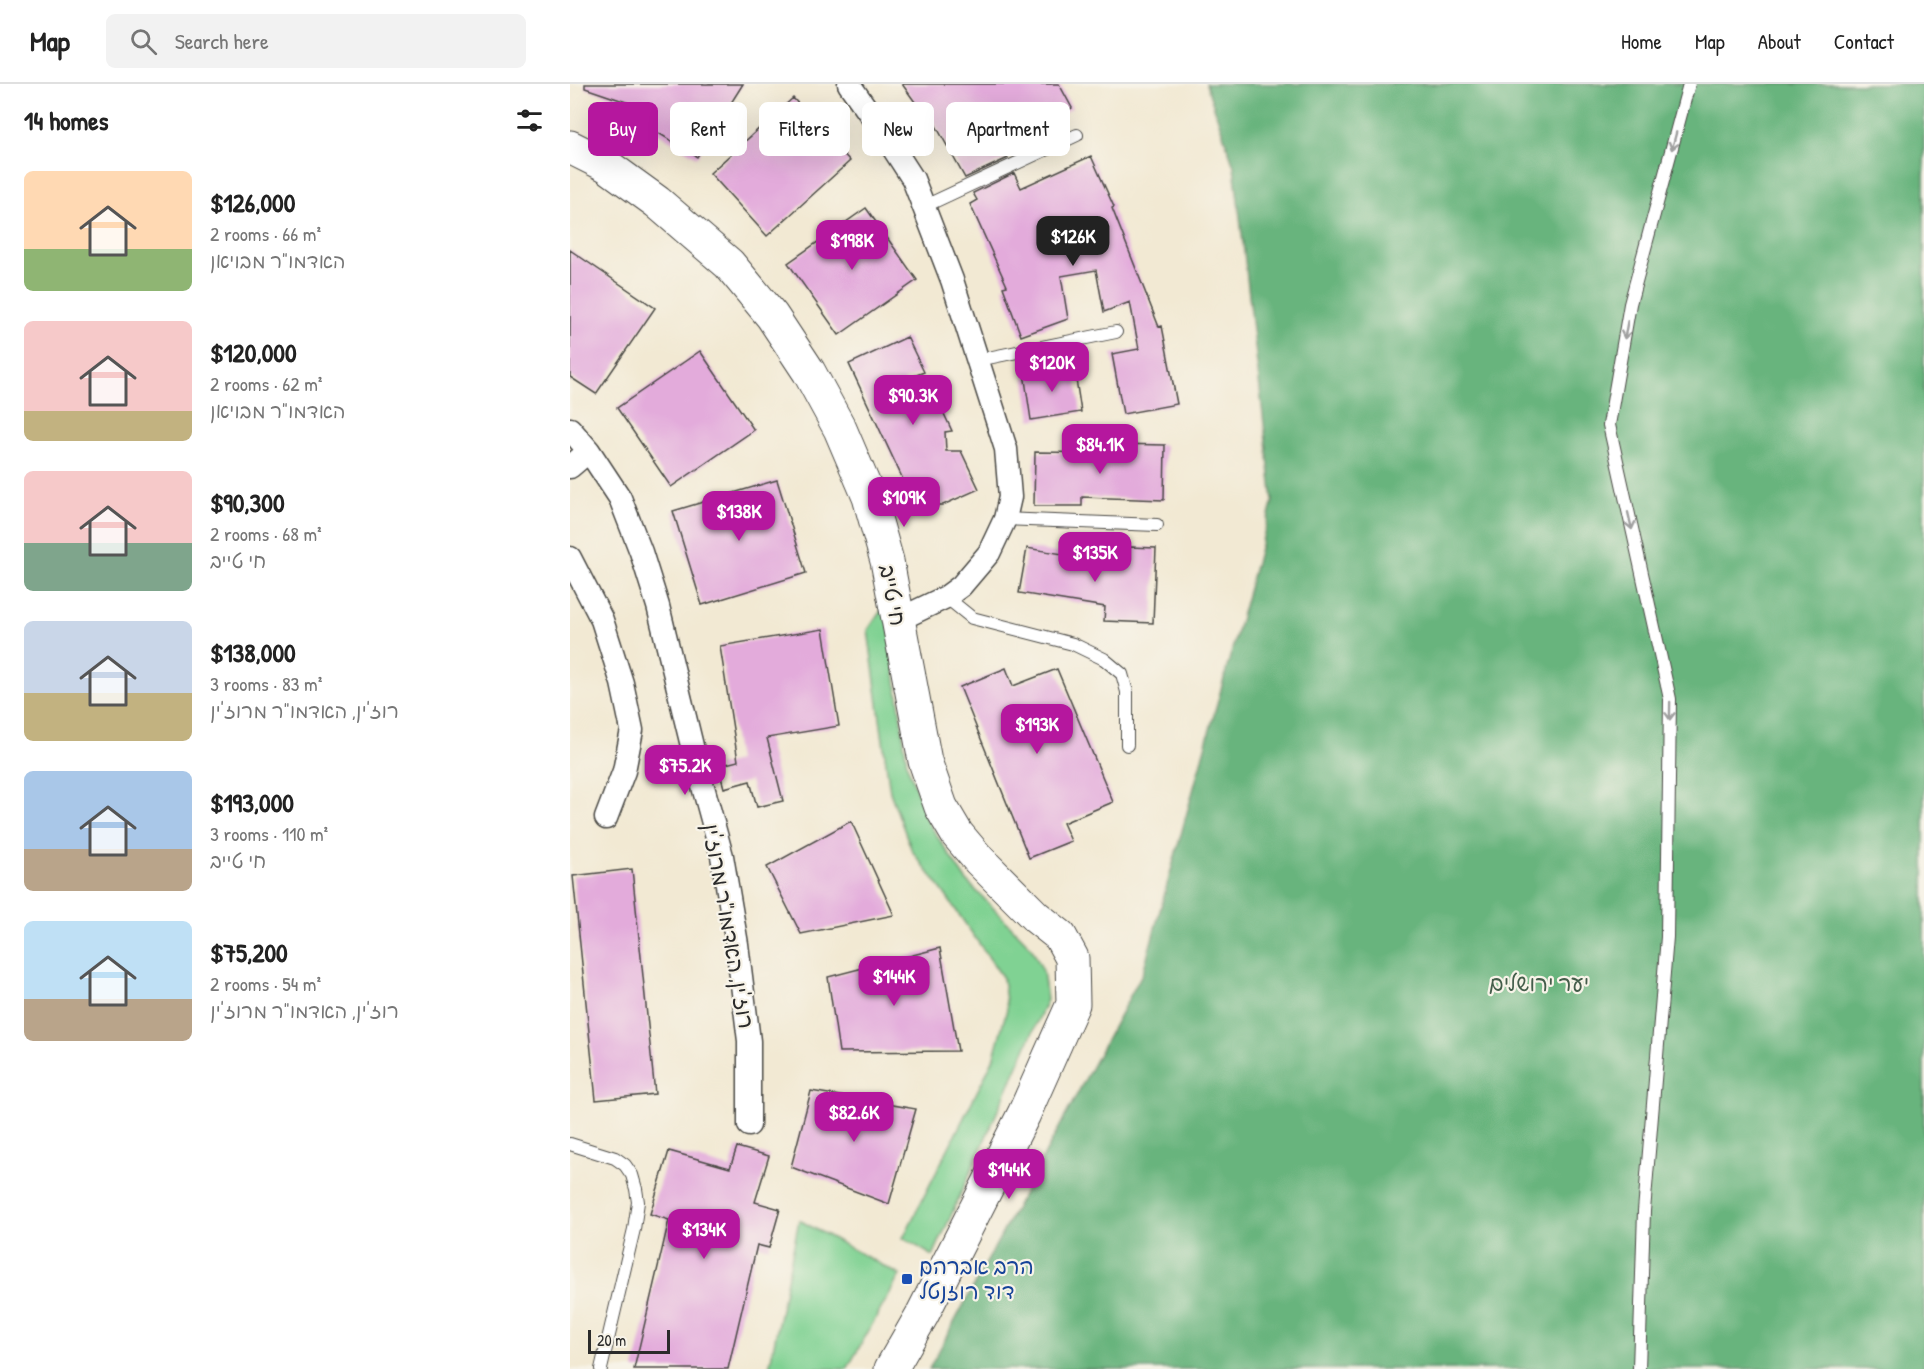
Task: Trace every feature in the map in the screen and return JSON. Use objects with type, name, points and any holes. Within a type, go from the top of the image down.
[{"type":"street","points":[[849,84],[913,179],[952,280],[1006,449],[1010,497],[1005,519],[989,553],[962,586],[946,597],[898,620]]},
{"type":"street","name":"חי טייב","points":[[570,147],[606,165],[657,202],[729,264],[772,316],[809,372],[840,429],[869,497],[887,561],[925,761],[941,807],[957,834],[979,860],[1036,917],[1060,936],[1072,958],[1073,1004],[1024,1114],[922,1315],[891,1369]]},
{"type":"street","name":"רוז'ין, האדמו\"ר מרוז'ין","points":[[570,429],[590,451],[620,498],[641,552],[658,606],[693,750],[722,856],[737,944],[748,1041],[749,1125]]},
{"type":"street","points":[[570,467],[590,451]]},
{"type":"street","points":[[570,558],[602,620],[622,683],[632,730],[624,771],[606,818]]},
{"type":"lane","points":[[1639,1369],[1644,1211],[1667,937],[1670,699],[1608,425],[1630,304],[1689,84]]},
{"type":"lane","points":[[925,207],[1077,135]]},
{"type":"lane","points":[[978,360],[1116,332]]},
{"type":"lane","points":[[1005,519],[1157,525]]},
{"type":"lane","points":[[946,597],[972,618],[1073,644],[1104,659],[1122,674],[1127,692],[1127,745]]},
{"type":"lane","points":[[570,1144],[615,1158],[625,1165],[632,1175],[638,1202],[634,1229],[601,1369]]},
{"type":"green space","name":"יער ירושלים","points":[[1206,84],[1924,84],[1924,1369],[929,1369],[1143,972],[1273,501],[1234,166]]},
{"type":"green space","points":[[886,603],[907,765],[929,824],[966,880],[1031,947],[1043,971],[1047,1000],[933,1256],[903,1238],[993,1060],[1007,1009],[1003,978],[912,851],[890,792],[868,630]]},
{"type":"green space","points":[[799,1220],[900,1275],[847,1369],[769,1369]]},
{"type":"building","points":[[585,84],[743,84],[732,102],[670,102],[670,140],[658,133],[658,102],[626,102],[585,88]]},
{"type":"building","points":[[902,84],[1059,84],[1069,102],[946,102],[946,144],[934,122],[934,102],[915,102]]},
{"type":"building","points":[[759,129],[759,156],[845,156],[850,161],[767,236],[710,173],[729,156],[747,156],[747,140]]},
{"type":"building","points":[[953,156],[1007,156],[1008,158],[965,178]]},
{"type":"building","points":[[1091,156],[1114,207],[1112,208],[1159,327],[1162,326],[1177,404],[1123,414],[1112,354],[1139,349],[1130,302],[1104,312],[1096,270],[1061,276],[1068,319],[1021,336],[1003,287],[1007,286],[970,204],[977,200],[973,193],[1014,173],[1021,188]]},
{"type":"building","points":[[866,208],[917,280],[839,335],[788,263]]},
{"type":"building","points":[[570,250],[655,308],[596,394],[570,377]]},
{"type":"building","points":[[907,337],[924,372],[904,380],[907,390],[931,386],[952,431],[945,432],[946,451],[961,451],[979,489],[943,505],[915,505],[849,364]]},
{"type":"building","points":[[700,351],[754,430],[671,487],[617,408]]},
{"type":"building","points":[[1074,366],[1081,412],[1031,420],[1024,373]]},
{"type":"building","points":[[1113,444],[1165,445],[1164,500],[1082,497],[1082,506],[1034,506],[1035,452],[1112,453]]},
{"type":"building","points":[[777,480],[806,573],[702,605],[673,511]]},
{"type":"building","points":[[1129,547],[1156,548],[1153,623],[1104,621],[1105,607],[1019,593],[1027,548],[1081,557],[1080,562],[1128,564]]},
{"type":"building","points":[[823,629],[839,726],[767,738],[783,801],[757,807],[750,781],[724,788],[718,766],[738,761],[720,646]]},
{"type":"building","points":[[1006,668],[1013,686],[1057,669],[1113,802],[1063,823],[1071,841],[1029,858],[960,687]]},
{"type":"building","points":[[851,821],[894,915],[801,934],[767,867]]},
{"type":"building","points":[[632,869],[655,1094],[596,1100],[573,876]]},
{"type":"building","points":[[940,948],[958,1051],[839,1052],[828,977]]},
{"type":"building","points":[[811,1091],[916,1109],[889,1204],[791,1167]]},
{"type":"building","points":[[737,1147],[769,1156],[755,1202],[780,1209],[769,1248],[757,1245],[728,1369],[634,1369],[669,1220],[650,1214],[669,1151],[730,1168]]},
{"type":"place","name":"הרב אברהם דוד רוזנטל","points":[[907,1279]]}]
